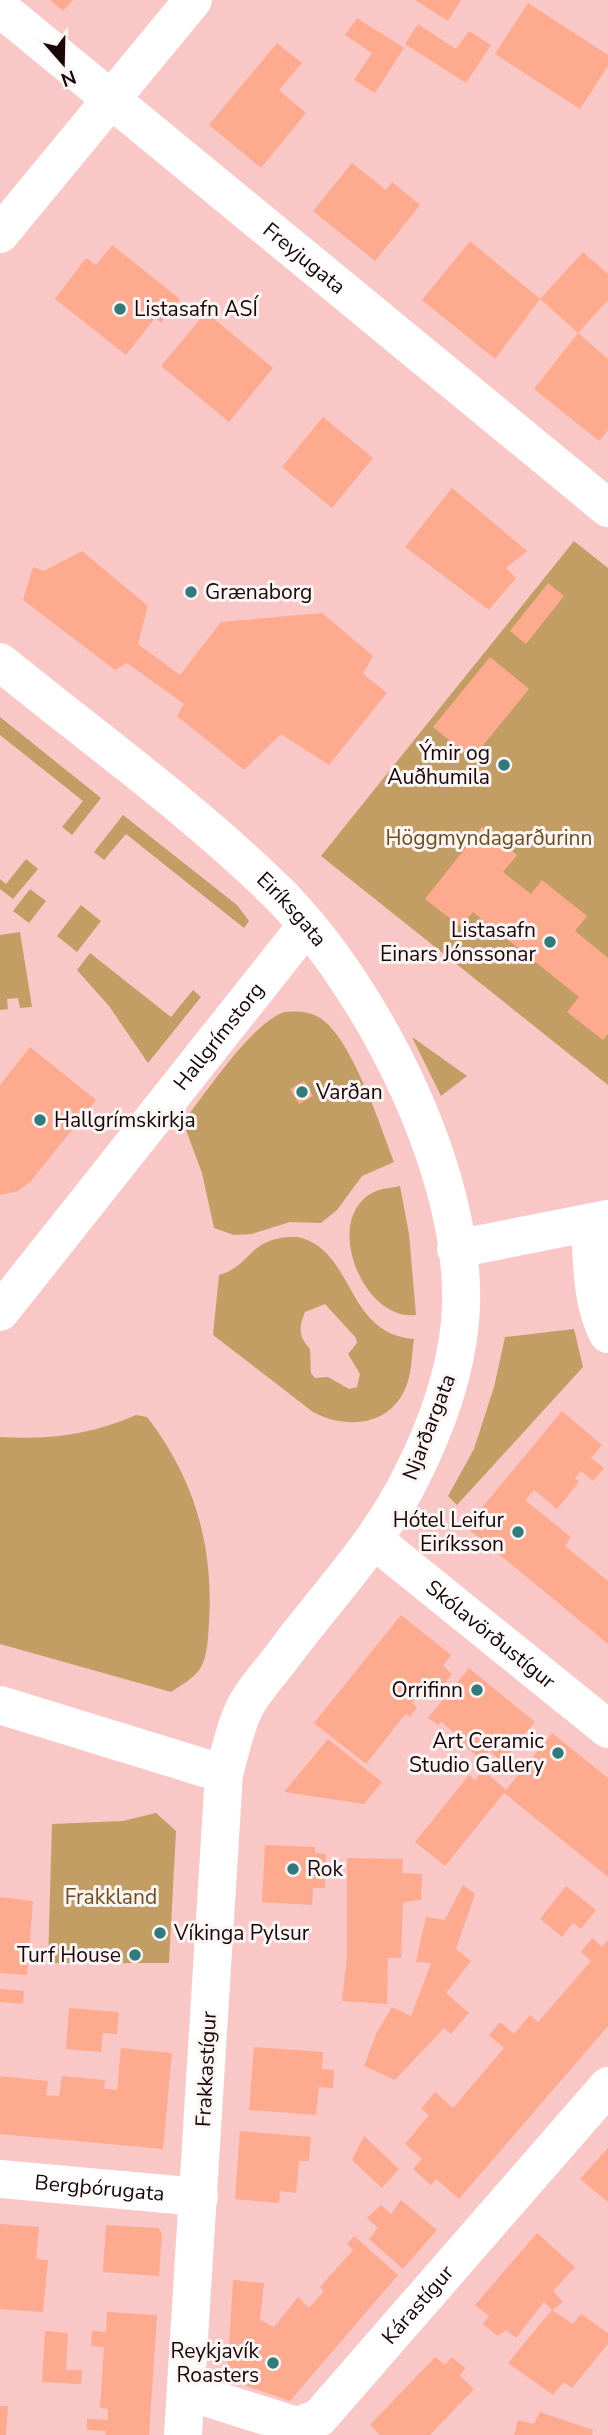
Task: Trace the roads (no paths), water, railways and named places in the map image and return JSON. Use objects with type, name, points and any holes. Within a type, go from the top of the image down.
[{"type":"street","points":[[0,234],[192,0]]},
{"type":"street","name":"Freyjugata","points":[[0,8],[608,508]]},
{"type":"street","name":"Eiríksgata","points":[[0,662],[230,848],[307,925],[358,993],[382,1034],[408,1089],[439,1168],[456,1249]]},
{"type":"street","name":"Hallgrímstorg","points":[[0,1312],[307,925]]},
{"type":"street","points":[[456,1249],[599,1222],[596,1294],[602,1323],[608,1334]]},
{"type":"street","name":"Njarðargata","points":[[245,1707],[374,1540],[415,1470],[446,1388],[460,1322],[456,1249]]},
{"type":"street","name":"Skólavörðustígur","points":[[374,1540],[608,1729]]},
{"type":"street","points":[[0,1705],[224,1774]]},
{"type":"street","name":"Frakkastígur","points":[[183,2435],[224,1774],[245,1707]]},
{"type":"street","name":"Kárastígur","points":[[186,2391],[298,2426],[319,2418],[608,2085]]},
{"type":"street","name":"Bergþórugata","points":[[0,2179],[199,2197]]},
{"type":"place","name":"Listasafn ASÍ","points":[[120,309]]},
{"type":"place","name":"Grænaborg","points":[[191,592]]},
{"type":"place","name":"Ýmir og Auðhumila","points":[[504,765]]},
{"type":"place","name":"Listasafn Einars Jónssonar","points":[[550,942]]},
{"type":"place","name":"Varðan","points":[[302,1092]]},
{"type":"place","name":"Hallgrímskirkja","points":[[40,1120]]},
{"type":"place","name":"Hótel Leifur Eiríksson","points":[[518,1532]]},
{"type":"place","name":"Orrifinn","points":[[477,1690]]},
{"type":"place","name":"Art Ceramic Studio Gallery","points":[[558,1753]]},
{"type":"place","name":"Rok","points":[[293,1869]]},
{"type":"place","name":"Víkinga Pylsur","points":[[160,1933]]},
{"type":"place","name":"Turf House","points":[[135,1955]]},
{"type":"place","name":"Reykjavík Roasters","points":[[273,2363]]},
{"type":"park label","name":"Höggmyndagarðurinn","points":[[489,838]]},
{"type":"park label","name":"Frakkland","points":[[111,1897]]}]
